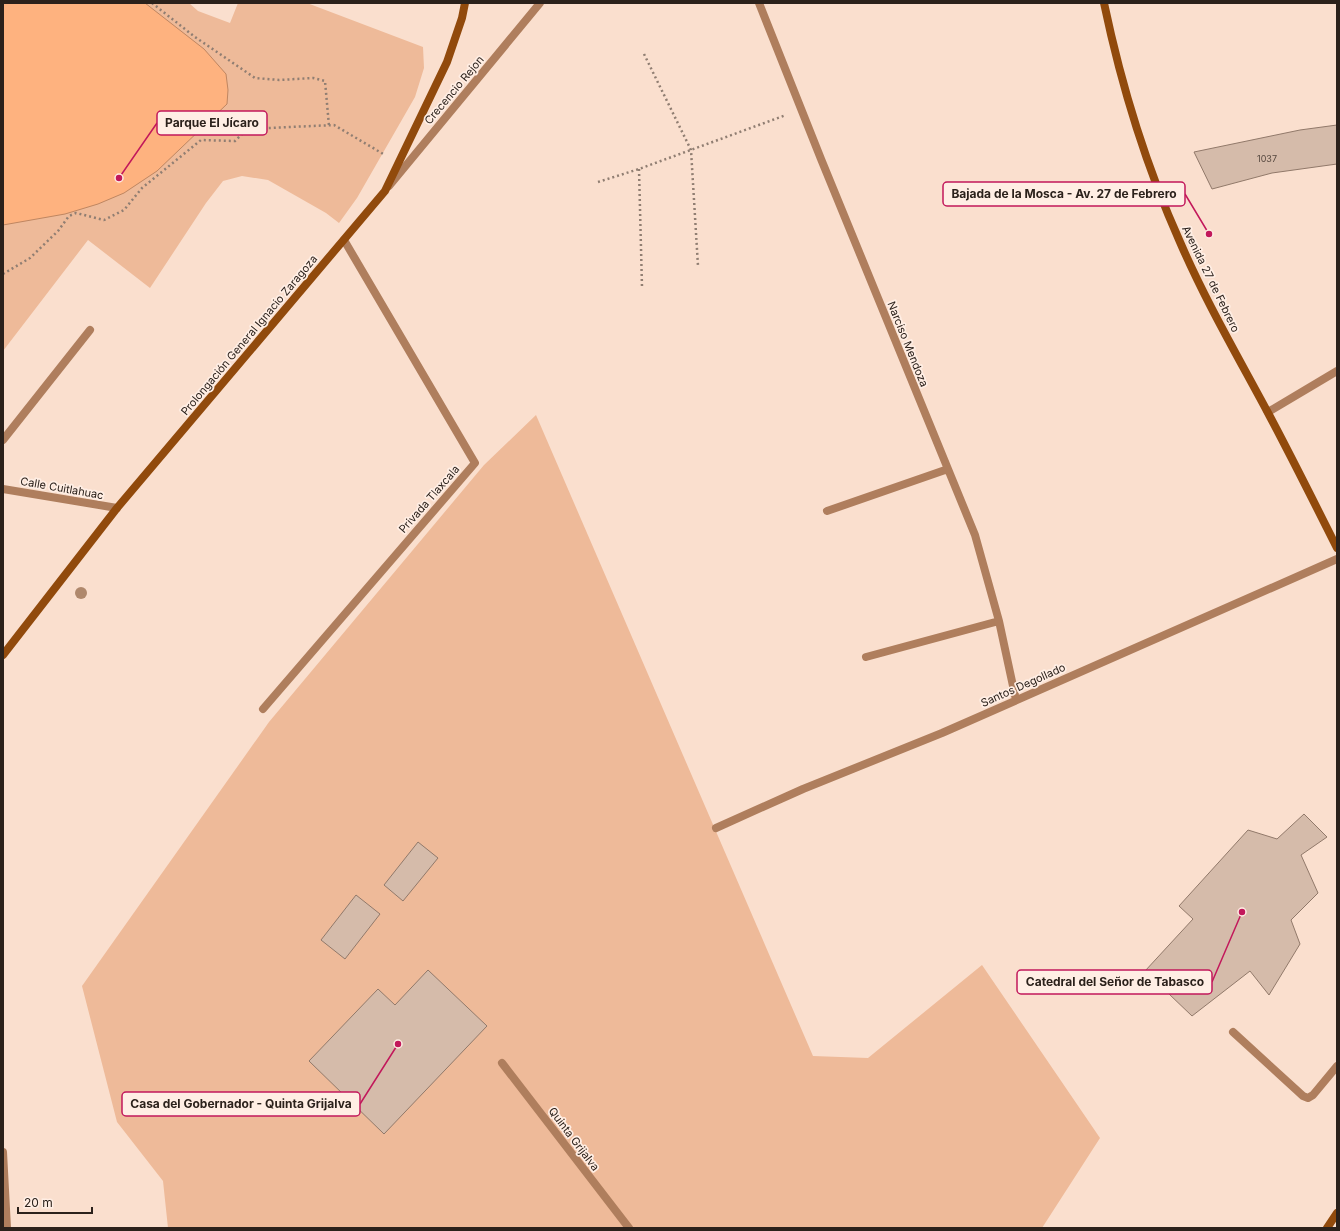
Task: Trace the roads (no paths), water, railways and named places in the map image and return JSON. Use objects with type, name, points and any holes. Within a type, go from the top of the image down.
[{"type":"street","name":"Prolongación General Ignacio Zaragoza","points":[[3,655],[117,508],[385,191],[447,62],[462,18],[465,3]]},
{"type":"street","name":"Crecencio Rejon","points":[[385,191],[540,3]]},
{"type":"street","name":"Narciso Mendoza","points":[[759,3],[975,535],[999,621],[1016,700]]},
{"type":"street","name":"Avenida 27 de Febrero","points":[[1104,3],[1109,30],[1133,114],[1162,200],[1180,243],[1222,329],[1268,412],[1337,548]]},
{"type":"street","name":"Privada Tlaxcala","points":[[263,709],[475,463],[344,240]]},
{"type":"street","points":[[3,440],[90,330]]},
{"type":"street","points":[[1268,412],[1337,371]]},
{"type":"street","points":[[827,511],[948,469]]},
{"type":"street","name":"Calle Cuitlahuac","points":[[3,489],[117,508]]},
{"type":"street","name":"Santos Degollado","points":[[716,828],[803,788],[942,733],[1337,559]]},
{"type":"street","points":[[866,657],[999,621]]},
{"type":"street","points":[[1233,1032],[1303,1096],[1308,1098],[1313,1095],[1337,1066]]},
{"type":"street","name":"Quinta Grijalva","points":[[502,1063],[629,1228]]},
{"type":"street","points":[[3,1152],[7,1228]]},
{"type":"street","points":[[1328,1228],[1337,1213]]},
{"type":"place","name":"Parque El Jícaro","points":[[119,178]]},
{"type":"place","name":"Bajada de la Mosca - Av. 27 de Febrero","points":[[1209,234]]},
{"type":"place","name":"Catedral del Señor de Tabasco","points":[[1242,912]]},
{"type":"place","name":"Casa del Gobernador - Quinta Grijalva","points":[[398,1044]]}]
